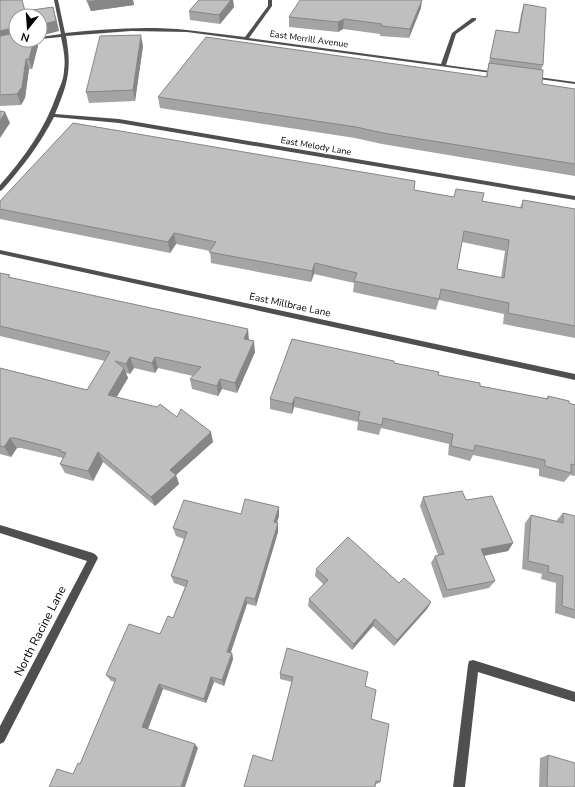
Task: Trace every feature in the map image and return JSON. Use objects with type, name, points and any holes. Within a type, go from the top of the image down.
[{"type":"street","points":[[0,189],[30,154],[53,115],[67,68],[63,35],[56,0]]},
{"type":"street","points":[[246,39],[270,6],[270,0]]},
{"type":"street","points":[[443,65],[454,32],[474,19]]},
{"type":"street","name":"East Merrill Avenue","points":[[48,37],[108,30],[162,29],[505,74]]},
{"type":"street","points":[[529,77],[575,83]]},
{"type":"street","name":"East Melody Lane","points":[[53,115],[119,121],[575,198]]},
{"type":"street","name":"East Millbrae Lane","points":[[0,252],[575,377]]},
{"type":"street","name":"North Racine Lane","points":[[0,529],[93,558],[0,738]]},
{"type":"street","points":[[459,787],[473,665],[575,697]]},
{"type":"building","points":[[0,0],[22,0],[24,8],[8,8],[8,29],[0,31]]},
{"type":"building","points":[[88,0],[101,0],[88,2]]},
{"type":"building","points":[[199,0],[231,0],[219,15],[189,11]]},
{"type":"building","points":[[300,0],[422,0],[410,29],[381,26],[382,24],[344,19],[338,22],[289,17]]},
{"type":"building","points":[[524,4],[546,8],[543,65],[490,58],[496,30],[519,33]]},
{"type":"building","points":[[53,7],[56,21],[48,23],[48,8],[46,8]]},
{"type":"building","points":[[8,34],[8,48],[32,48],[29,59],[26,59],[22,87],[17,94],[0,95],[0,36]]},
{"type":"building","points":[[141,35],[133,90],[86,92],[100,36]]},
{"type":"building","points":[[206,37],[487,77],[489,63],[543,70],[542,84],[575,89],[575,164],[383,133],[356,127],[158,97]]},
{"type":"building","points":[[0,111],[5,112],[0,121]]},
{"type":"building","points":[[73,123],[415,181],[414,190],[454,197],[456,189],[484,193],[482,201],[522,208],[523,200],[575,209],[575,326],[508,313],[509,303],[441,289],[439,299],[354,281],[357,273],[315,263],[312,271],[209,252],[216,242],[174,233],[168,242],[0,209],[0,201]],"holes":[[[464,231],[509,240],[504,278],[457,269]]]},
{"type":"building","points":[[0,273],[10,275],[8,277],[248,329],[244,339],[254,341],[235,383],[220,379],[217,386],[190,379],[201,367],[155,357],[152,363],[130,357],[126,364],[115,361],[124,368],[108,395],[157,407],[160,404],[177,417],[181,409],[211,432],[170,470],[176,475],[151,497],[98,452],[88,471],[60,464],[66,453],[60,451],[61,450],[14,438],[10,438],[4,447],[0,446],[0,368],[87,390],[110,352],[0,326]]},
{"type":"building","points":[[292,339],[439,372],[438,375],[480,383],[480,386],[548,399],[548,396],[569,401],[569,403],[575,405],[575,465],[571,464],[571,473],[545,466],[545,460],[475,445],[474,451],[451,446],[453,434],[383,418],[382,425],[358,420],[360,412],[295,397],[292,404],[270,399]]},
{"type":"building","points":[[462,491],[466,500],[492,496],[513,543],[481,549],[495,581],[447,590],[435,556],[444,554],[423,497]]},
{"type":"building","points":[[245,499],[279,507],[274,522],[278,523],[255,599],[246,597],[227,652],[232,653],[222,680],[211,677],[204,699],[159,684],[142,727],[195,744],[181,787],[49,787],[57,769],[73,774],[78,763],[80,764],[116,679],[106,675],[129,624],[160,634],[168,616],[173,618],[188,581],[171,576],[187,532],[173,528],[184,500],[241,514]]},
{"type":"building","points":[[563,513],[575,516],[575,610],[562,606],[563,576],[548,572],[549,566],[528,561],[531,515],[563,523]]},
{"type":"building","points":[[348,537],[399,583],[404,578],[431,602],[397,640],[375,619],[354,644],[309,599],[328,580],[316,569]]},
{"type":"building","points":[[287,648],[368,672],[365,686],[376,690],[371,719],[389,724],[380,782],[376,781],[375,787],[244,787],[253,755],[272,761],[293,677],[280,674]]},
{"type":"building","points":[[548,755],[575,763],[575,787],[547,787]]}]
